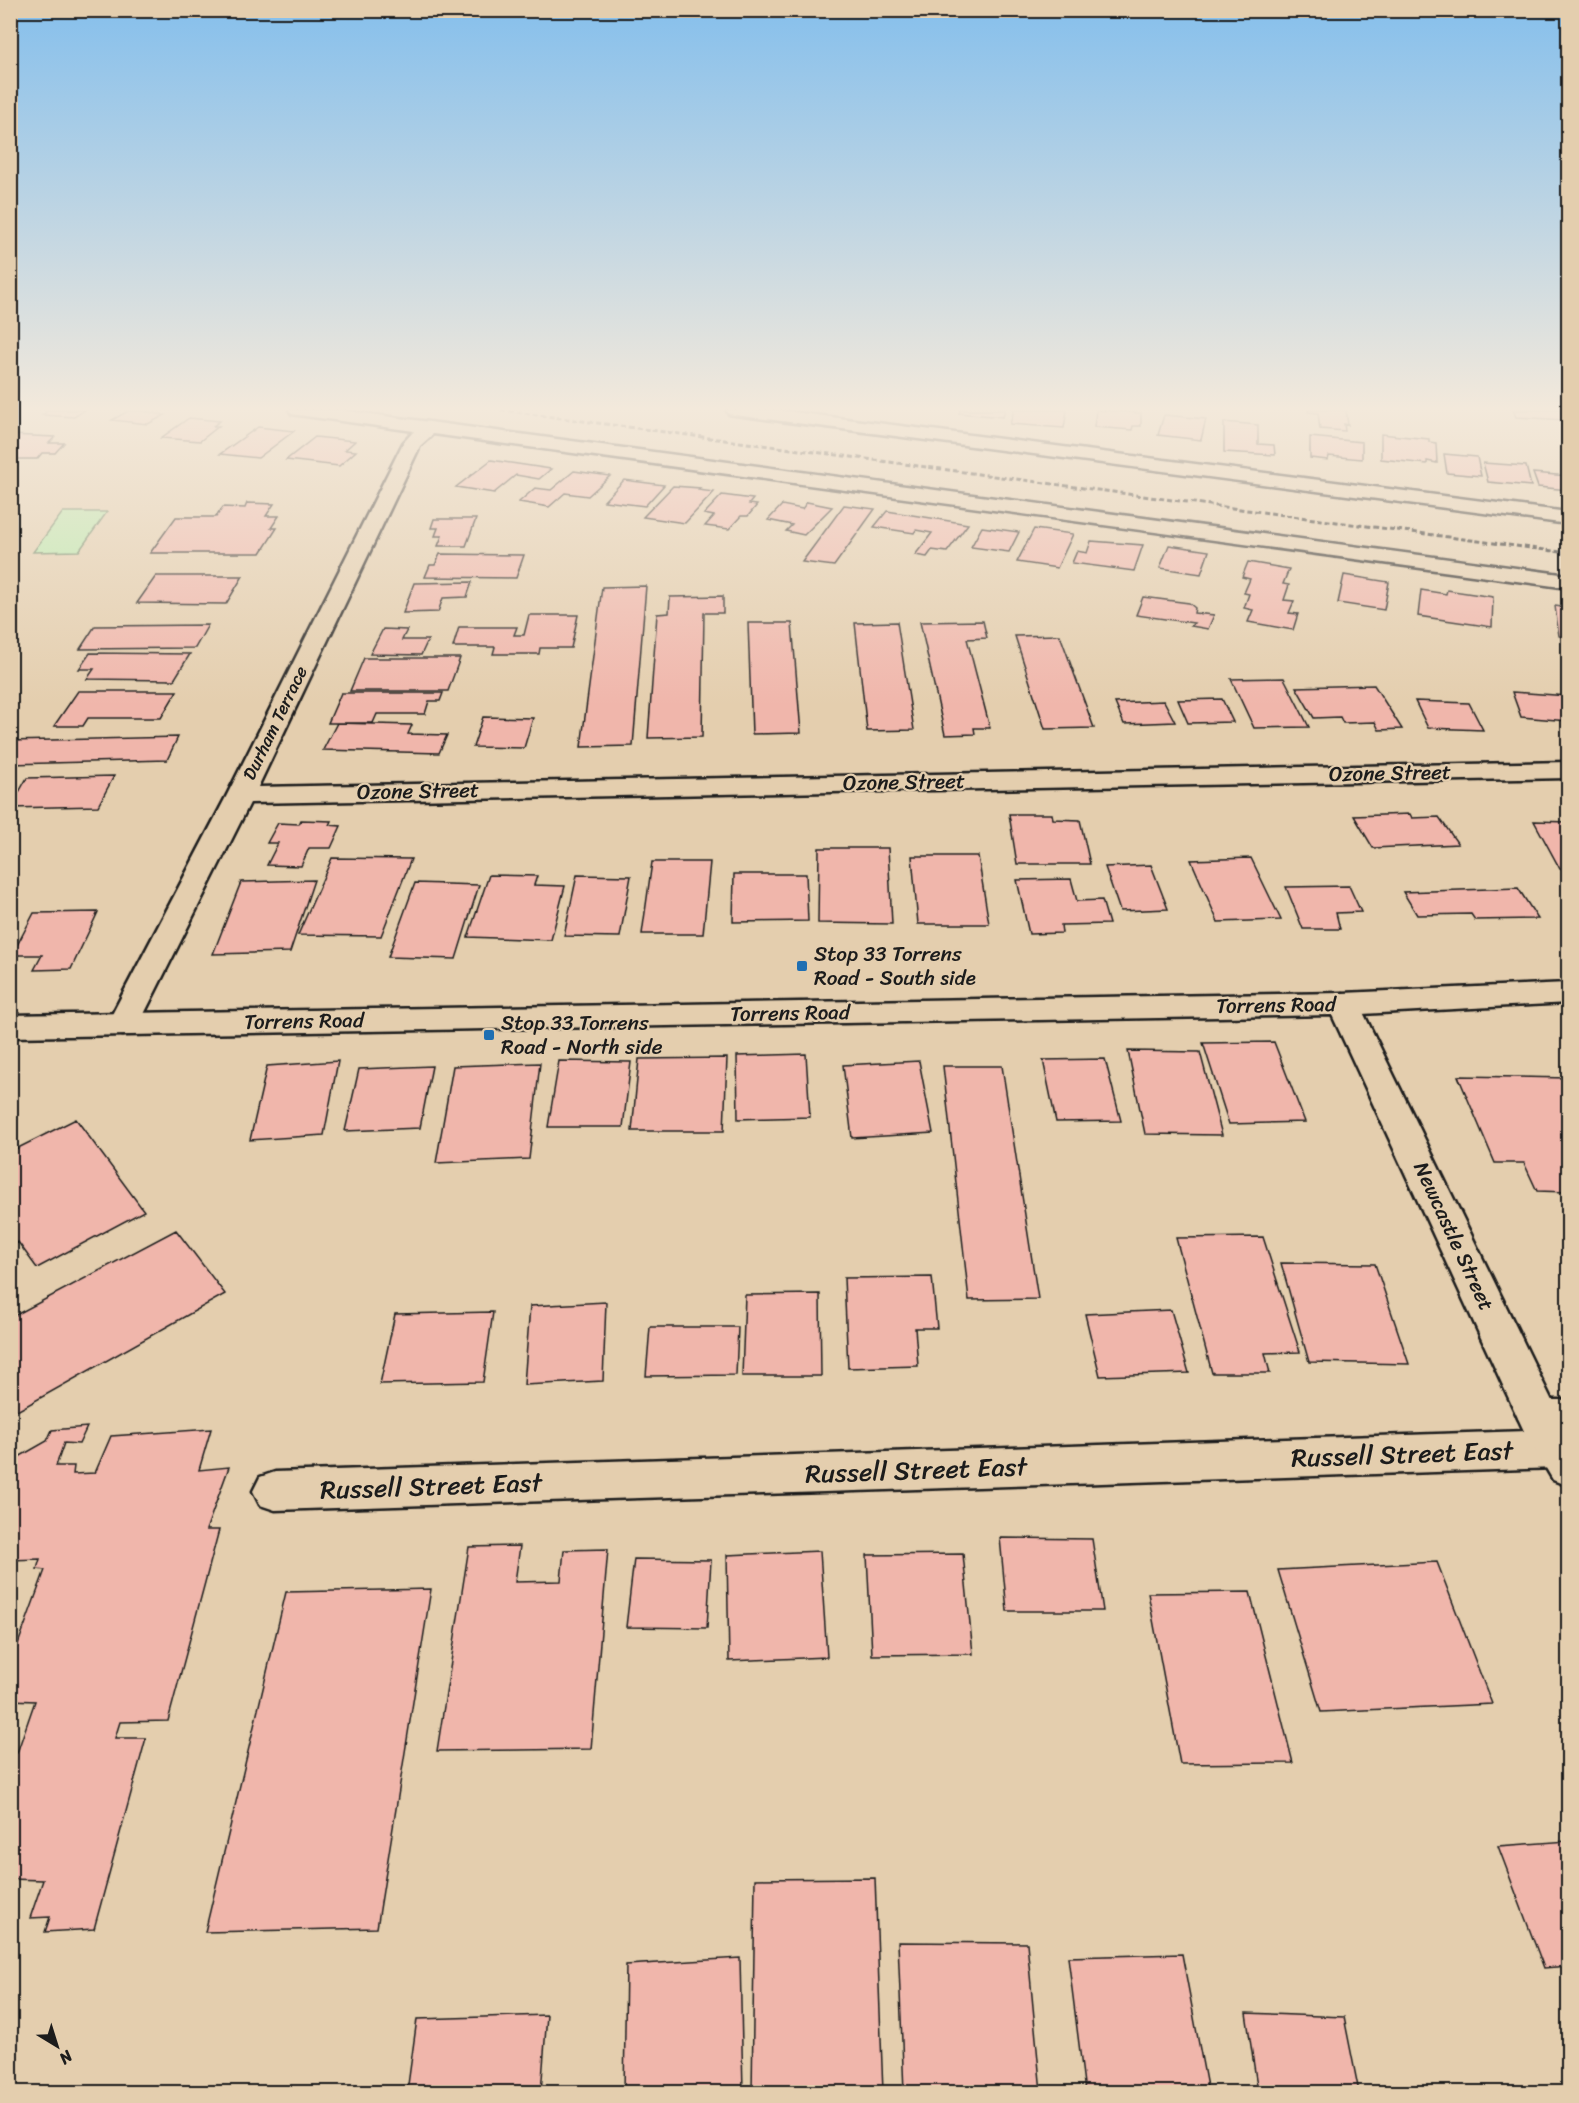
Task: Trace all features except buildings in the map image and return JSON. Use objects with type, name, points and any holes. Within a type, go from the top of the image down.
[{"type":"street","name":"Durham Terrace","points":[[123,1024],[240,795],[380,508]]},
{"type":"street","points":[[1026,508],[1569,582]]},
{"type":"street","points":[[1493,508],[1569,518]]},
{"type":"street","name":"Ozone Street","points":[[240,795],[1569,770]]},
{"type":"street","name":"Torrens Road","points":[[10,1026],[1343,1004],[1569,993]]},
{"type":"street","name":"Newcastle Street","points":[[1343,1004],[1559,1438]]},
{"type":"street","name":"Russell Street East","points":[[275,1491],[1559,1438]]},
{"type":"green space","points":[[63,512],[107,512],[79,551],[33,552]]},
{"type":"railway","points":[[1233,508],[1568,553]]},
{"type":"place","name":"Stop 33 Torrens Road - South side","points":[[802,966]]},
{"type":"place","name":"Stop 33 Torrens Road - North side","points":[[489,1035]]}]
